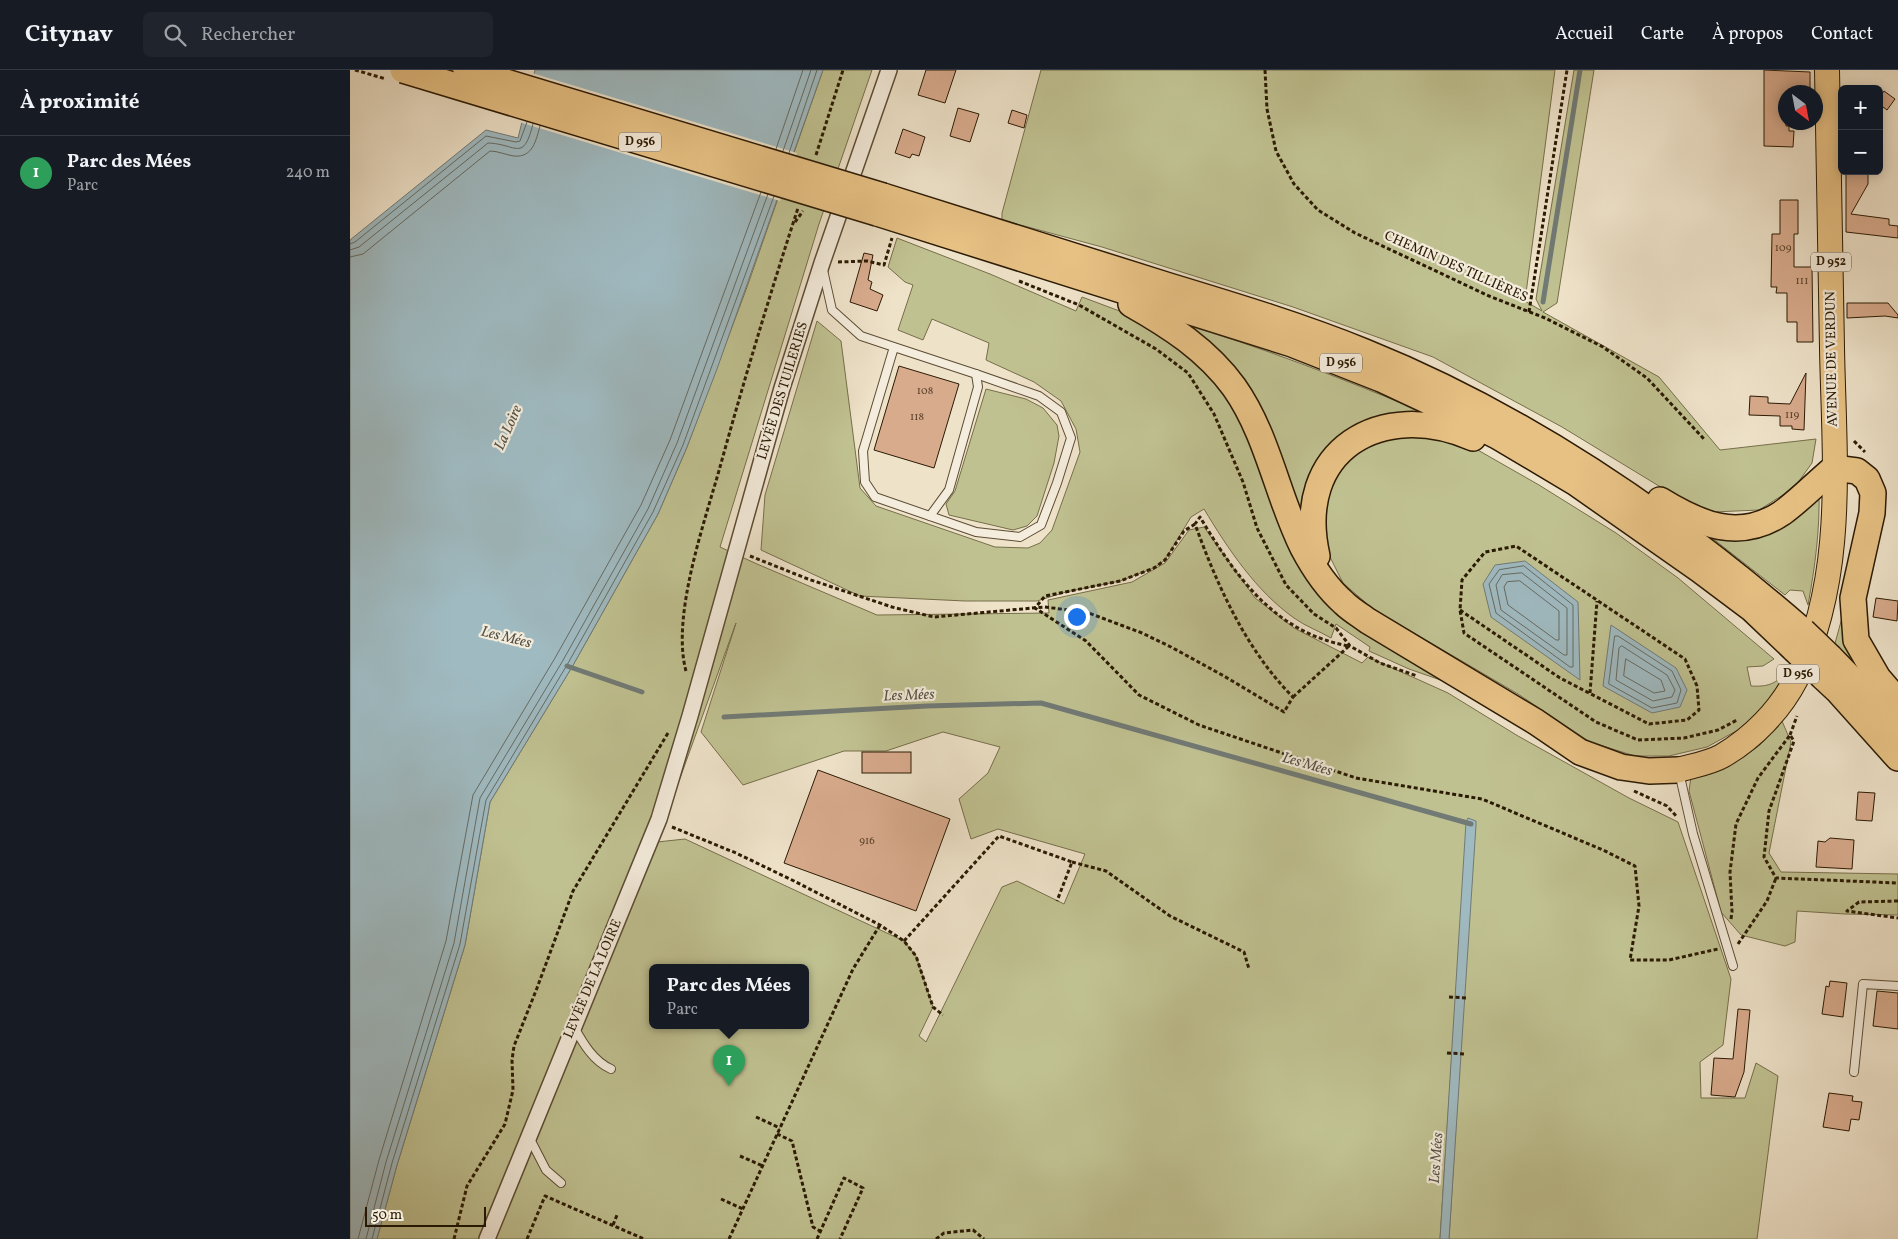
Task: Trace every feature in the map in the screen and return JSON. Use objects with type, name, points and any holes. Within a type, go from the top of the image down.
[{"type":"highway","name":"D 956","points":[[403,70],[1274,319],[1365,352],[1434,383],[1509,421],[1577,472],[1700,570],[1752,609],[1799,640],[1826,667],[1898,758]]},
{"type":"highway","name":"D 956","points":[[466,70],[880,205],[1089,281],[1292,344],[1381,379],[1496,436],[1577,472]]},
{"type":"highway","name":"D 956","points":[[1089,281],[1160,320],[1195,345],[1225,376],[1254,423],[1304,549],[1323,578],[1343,603],[1368,621],[1536,722],[1580,752],[1621,767],[1649,771],[1678,770]]},
{"type":"highway","name":"D 956","points":[[1323,578],[1312,524],[1313,504],[1319,483],[1331,463],[1344,448],[1360,436],[1380,428],[1419,424],[1443,428],[1655,497],[1686,516],[1704,524],[1735,528],[1754,526],[1780,514],[1834,468]]},
{"type":"highway","points":[[1834,468],[1857,471],[1867,479],[1873,493],[1872,512],[1853,598],[1856,640],[1878,678],[1898,701]]},
{"type":"highway","name":"D 956","points":[[1826,667],[1866,694],[1898,731]]},
{"type":"main road","name":"AVENUE DE VERDUN","points":[[1827,70],[1834,468]]},
{"type":"main road","name":"D 956","points":[[1678,770],[1721,757],[1754,733],[1774,713],[1796,679],[1817,627],[1828,576],[1834,468]]},
{"type":"street","name":"LEVÉE DES TUILERIES","points":[[690,716],[782,388],[822,263],[889,70]]},
{"type":"street","name":"LEVÉE DE LA LOIRE","points":[[487,1239],[659,819],[690,716]]},
{"type":"lane","points":[[822,263],[832,310],[862,336],[1039,396],[1061,412],[1071,438],[1041,525],[1020,537],[976,532],[875,497],[865,482],[862,451],[894,347]]},
{"type":"lane","points":[[930,516],[949,490],[978,387],[976,374]]},
{"type":"lane","points":[[1678,770],[1693,834],[1733,966]]},
{"type":"lane","points":[[1854,1072],[1863,984],[1898,986]]},
{"type":"lane","points":[[574,1027],[590,1053],[610,1069]]},
{"type":"lane","points":[[529,1137],[538,1158],[546,1170],[562,1182]]},
{"type":"path","points":[[813,162],[843,70]]},
{"type":"path","name":"CHEMIN DES TILLIÈRES","points":[[1265,70],[1267,108],[1276,151],[1294,184],[1318,210],[1355,233],[1489,296],[1578,333],[1625,361],[1647,378],[1704,439]]},
{"type":"path","points":[[1529,312],[1567,70]]},
{"type":"path","points":[[687,673],[682,658],[683,619],[695,556],[742,388],[801,199]]},
{"type":"path","points":[[822,263],[867,261],[884,265],[893,233]]},
{"type":"path","points":[[1016,280],[1079,305],[1156,349],[1188,373],[1214,414],[1243,482],[1257,528],[1286,585],[1314,614],[1336,628],[1350,646]]},
{"type":"path","points":[[1035,608],[1045,596],[1120,581],[1154,568],[1165,560],[1184,530],[1195,524],[1200,517],[1220,550],[1259,600],[1308,633],[1329,642],[1350,646]]},
{"type":"path","points":[[1195,524],[1209,562],[1233,613],[1279,683],[1293,697]]},
{"type":"path","points":[[1460,610],[1560,678],[1649,724],[1687,720],[1699,710],[1697,686],[1685,659],[1516,546],[1485,552],[1462,580],[1460,610],[1464,633],[1596,722],[1638,740],[1684,738],[1718,730],[1744,716]]},
{"type":"path","points":[[737,551],[808,579],[892,606],[934,617],[1044,607],[1086,612],[1142,633],[1224,676],[1284,712],[1293,697],[1350,646]]},
{"type":"path","points":[[1590,693],[1597,600]]},
{"type":"path","points":[[1035,608],[1086,641],[1139,695],[1199,725],[1356,778],[1482,799],[1603,850],[1635,866],[1639,906],[1630,960]]},
{"type":"path","points":[[454,1239],[467,1186],[505,1124],[514,1090],[512,1060],[514,1046],[573,891],[669,731],[690,716]]},
{"type":"path","points":[[1722,930],[1729,927],[1732,912],[1730,872],[1736,824],[1758,778],[1790,735],[1794,741],[1769,811],[1764,857],[1776,878],[1898,884]]},
{"type":"path","points":[[659,819],[676,829],[736,853],[880,925],[904,941],[916,956],[934,1007],[943,1015]]},
{"type":"path","points":[[904,941],[999,836],[1072,862],[1106,871],[1170,916],[1244,952],[1249,969]]},
{"type":"path","points":[[1057,901],[1072,862]]},
{"type":"path","points":[[1898,901],[1859,902],[1847,910],[1898,918]]},
{"type":"path","points":[[729,1239],[852,969],[880,925]]},
{"type":"path","points":[[1448,997],[1468,998]]},
{"type":"path","points":[[1447,1053],[1466,1054]]},
{"type":"path","points":[[756,1117],[780,1128]]},
{"type":"path","points":[[778,1134],[792,1141],[813,1227],[820,1231]]},
{"type":"path","points":[[740,1156],[763,1166]]},
{"type":"path","points":[[817,1239],[844,1178],[863,1188],[840,1239]]},
{"type":"path","points":[[527,1239],[545,1196],[644,1239]]},
{"type":"path","points":[[721,1199],[743,1209]]},
{"type":"path","points":[[613,1225],[616,1215]]},
{"type":"path","points":[[936,1239],[944,1233],[973,1230],[984,1239]]},
{"type":"green space","points":[[823,70],[872,70],[819,224],[720,547],[877,615],[1049,613],[1048,600],[1132,582],[1165,563],[1189,530],[1204,527],[1255,598],[1294,628],[1362,663],[1368,657],[1448,693],[1518,736],[1629,798],[1678,822],[1731,979],[1723,1045],[1700,1062],[1701,1098],[1745,1098],[1756,1063],[1778,1076],[1757,1239],[1449,1239],[1461,1040],[1457,977],[1440,1239],[377,1239],[397,1165],[465,945],[490,802],[572,667],[658,514],[687,447],[747,287]],"holes":[[[736,623],[701,732],[743,785],[844,751],[886,751],[943,732],[1000,747],[988,773],[959,799],[971,839],[998,829],[1085,854],[1064,904],[1017,881],[1002,887],[926,1042],[919,1036],[933,1007],[916,956],[904,941],[685,839],[657,842]]]},
{"type":"green space","points":[[1041,70],[1555,70],[1525,301],[1542,311],[1536,299],[1574,70],[1594,70],[1557,303],[1543,312],[1659,377],[1720,450],[1816,439],[1812,463],[1794,488],[1759,510],[1713,512],[1677,497],[1562,427],[1433,357],[1293,307],[1102,247],[1002,220],[1002,213]]},
{"type":"green space","points":[[897,238],[990,274],[1076,311],[1082,297],[1149,322],[1233,394],[1300,561],[1449,683],[1409,669],[1369,651],[1370,647],[1336,624],[1331,638],[1294,618],[1255,582],[1233,554],[1204,509],[1191,517],[1165,560],[1154,568],[1120,581],[1066,592],[1037,601],[965,601],[860,596],[761,550],[765,495],[817,321],[841,341],[860,488],[876,506],[995,547],[1028,548],[1040,543],[1052,530],[1080,452],[1076,429],[1061,401],[1034,382],[986,360],[989,343],[932,319],[923,340],[898,330],[913,285],[905,282],[888,267]]},
{"type":"green space","points":[[1176,322],[1269,352],[1421,411],[1395,413],[1373,419],[1310,480],[1303,500],[1302,520],[1275,448]]},
{"type":"green space","points":[[986,389],[1026,399],[1043,408],[1057,425],[1059,436],[1054,463],[1037,516],[1027,526],[1013,530],[949,515],[946,504],[955,491]]},
{"type":"green space","points":[[1405,429],[1476,449],[1539,485],[1616,533],[1678,578],[1774,659],[1763,666],[1747,667],[1751,686],[1771,684],[1787,671],[1773,695],[1747,725],[1707,747],[1669,756],[1635,756],[1590,742],[1518,694],[1373,609],[1343,583],[1324,545],[1325,492],[1352,451]]},
{"type":"green space","points":[[1819,491],[1819,520],[1808,605],[1803,591],[1790,590],[1785,595],[1703,531]]},
{"type":"green space","points":[[1848,596],[1870,681],[1834,647]]},
{"type":"green space","points":[[1782,721],[1791,742],[1769,853],[1781,872],[1898,874],[1898,915],[1797,911],[1795,942],[1785,946],[1741,935],[1721,912],[1689,791],[1691,777],[1746,755],[1760,745]]},
{"type":"water","name":"La Loire","points":[[535,70],[823,70],[717,369],[687,447],[658,514],[572,667],[490,802],[465,945],[397,1165],[377,1239],[350,1239],[350,240],[486,130],[518,138]]},
{"type":"water","points":[[1525,561],[1578,602],[1580,680],[1491,617],[1483,584],[1495,565]]},
{"type":"water","points":[[1611,625],[1676,668],[1687,690],[1680,707],[1652,713],[1603,686]]},
{"type":"water","points":[[1468,818],[1476,821],[1476,825],[1449,1239],[1440,1239],[1466,822]]},
{"type":"pier","points":[[532,73],[797,153],[780,201],[519,122]]},
{"type":"building","points":[[926,70],[956,70],[945,103],[918,95]]},
{"type":"building","points":[[1764,70],[1810,72],[1810,85],[1778,85],[1778,130],[1794,131],[1793,147],[1764,146]]},
{"type":"building","points":[[1884,91],[1895,99],[1887,110],[1883,107]]},
{"type":"building","points":[[958,108],[979,114],[970,142],[950,136]]},
{"type":"building","points":[[1012,110],[1027,115],[1024,128],[1008,123]]},
{"type":"building","points":[[903,129],[925,137],[919,156],[912,154],[910,158],[895,153]]},
{"type":"building","points":[[1846,175],[1868,175],[1868,184],[1851,214],[1889,219],[1889,225],[1898,226],[1898,238],[1846,232]]},
{"type":"building","points":[[1780,200],[1798,200],[1798,234],[1794,234],[1794,267],[1812,267],[1813,342],[1797,342],[1797,322],[1787,322],[1787,293],[1776,293],[1777,287],[1771,287],[1772,234],[1780,234]]},
{"type":"building","points":[[864,253],[873,255],[868,280],[872,282],[870,289],[883,295],[877,311],[850,302]]},
{"type":"building","points":[[1847,303],[1888,303],[1898,315],[1898,318],[1885,316],[1847,318]]},
{"type":"building","points":[[899,366],[959,384],[934,468],[874,450]]},
{"type":"building","points":[[1806,373],[1804,430],[1792,429],[1792,426],[1780,426],[1780,416],[1749,415],[1750,396],[1768,397],[1768,403],[1790,404]]},
{"type":"building","points":[[1876,598],[1898,601],[1897,621],[1873,617]]},
{"type":"building","points":[[862,752],[911,752],[911,773],[862,773]]},
{"type":"building","points":[[818,770],[950,819],[916,911],[784,863]]},
{"type":"building","points":[[1858,792],[1875,793],[1872,821],[1856,820]]},
{"type":"building","points":[[1830,838],[1854,840],[1852,869],[1816,867],[1818,841],[1825,842]]},
{"type":"building","points":[[1830,981],[1847,983],[1843,1017],[1822,1014],[1826,986],[1829,987]]},
{"type":"building","points":[[1877,991],[1898,993],[1898,1029],[1873,1026]]},
{"type":"building","points":[[1738,1009],[1750,1010],[1744,1072],[1735,1097],[1711,1095],[1714,1058],[1733,1059]]},
{"type":"building","points":[[1829,1093],[1853,1096],[1852,1101],[1862,1102],[1859,1120],[1851,1119],[1849,1131],[1823,1127]]},
{"type":"waterway","points":[[1543,302],[1580,70]]},
{"type":"waterway","name":"Les Mées","points":[[567,666],[642,692]]},
{"type":"waterway","name":"Les Mées","points":[[724,717],[927,706],[1041,703],[1471,824]]},
{"type":"place","name":"Parc des Mées","points":[[729,1086]]}]
